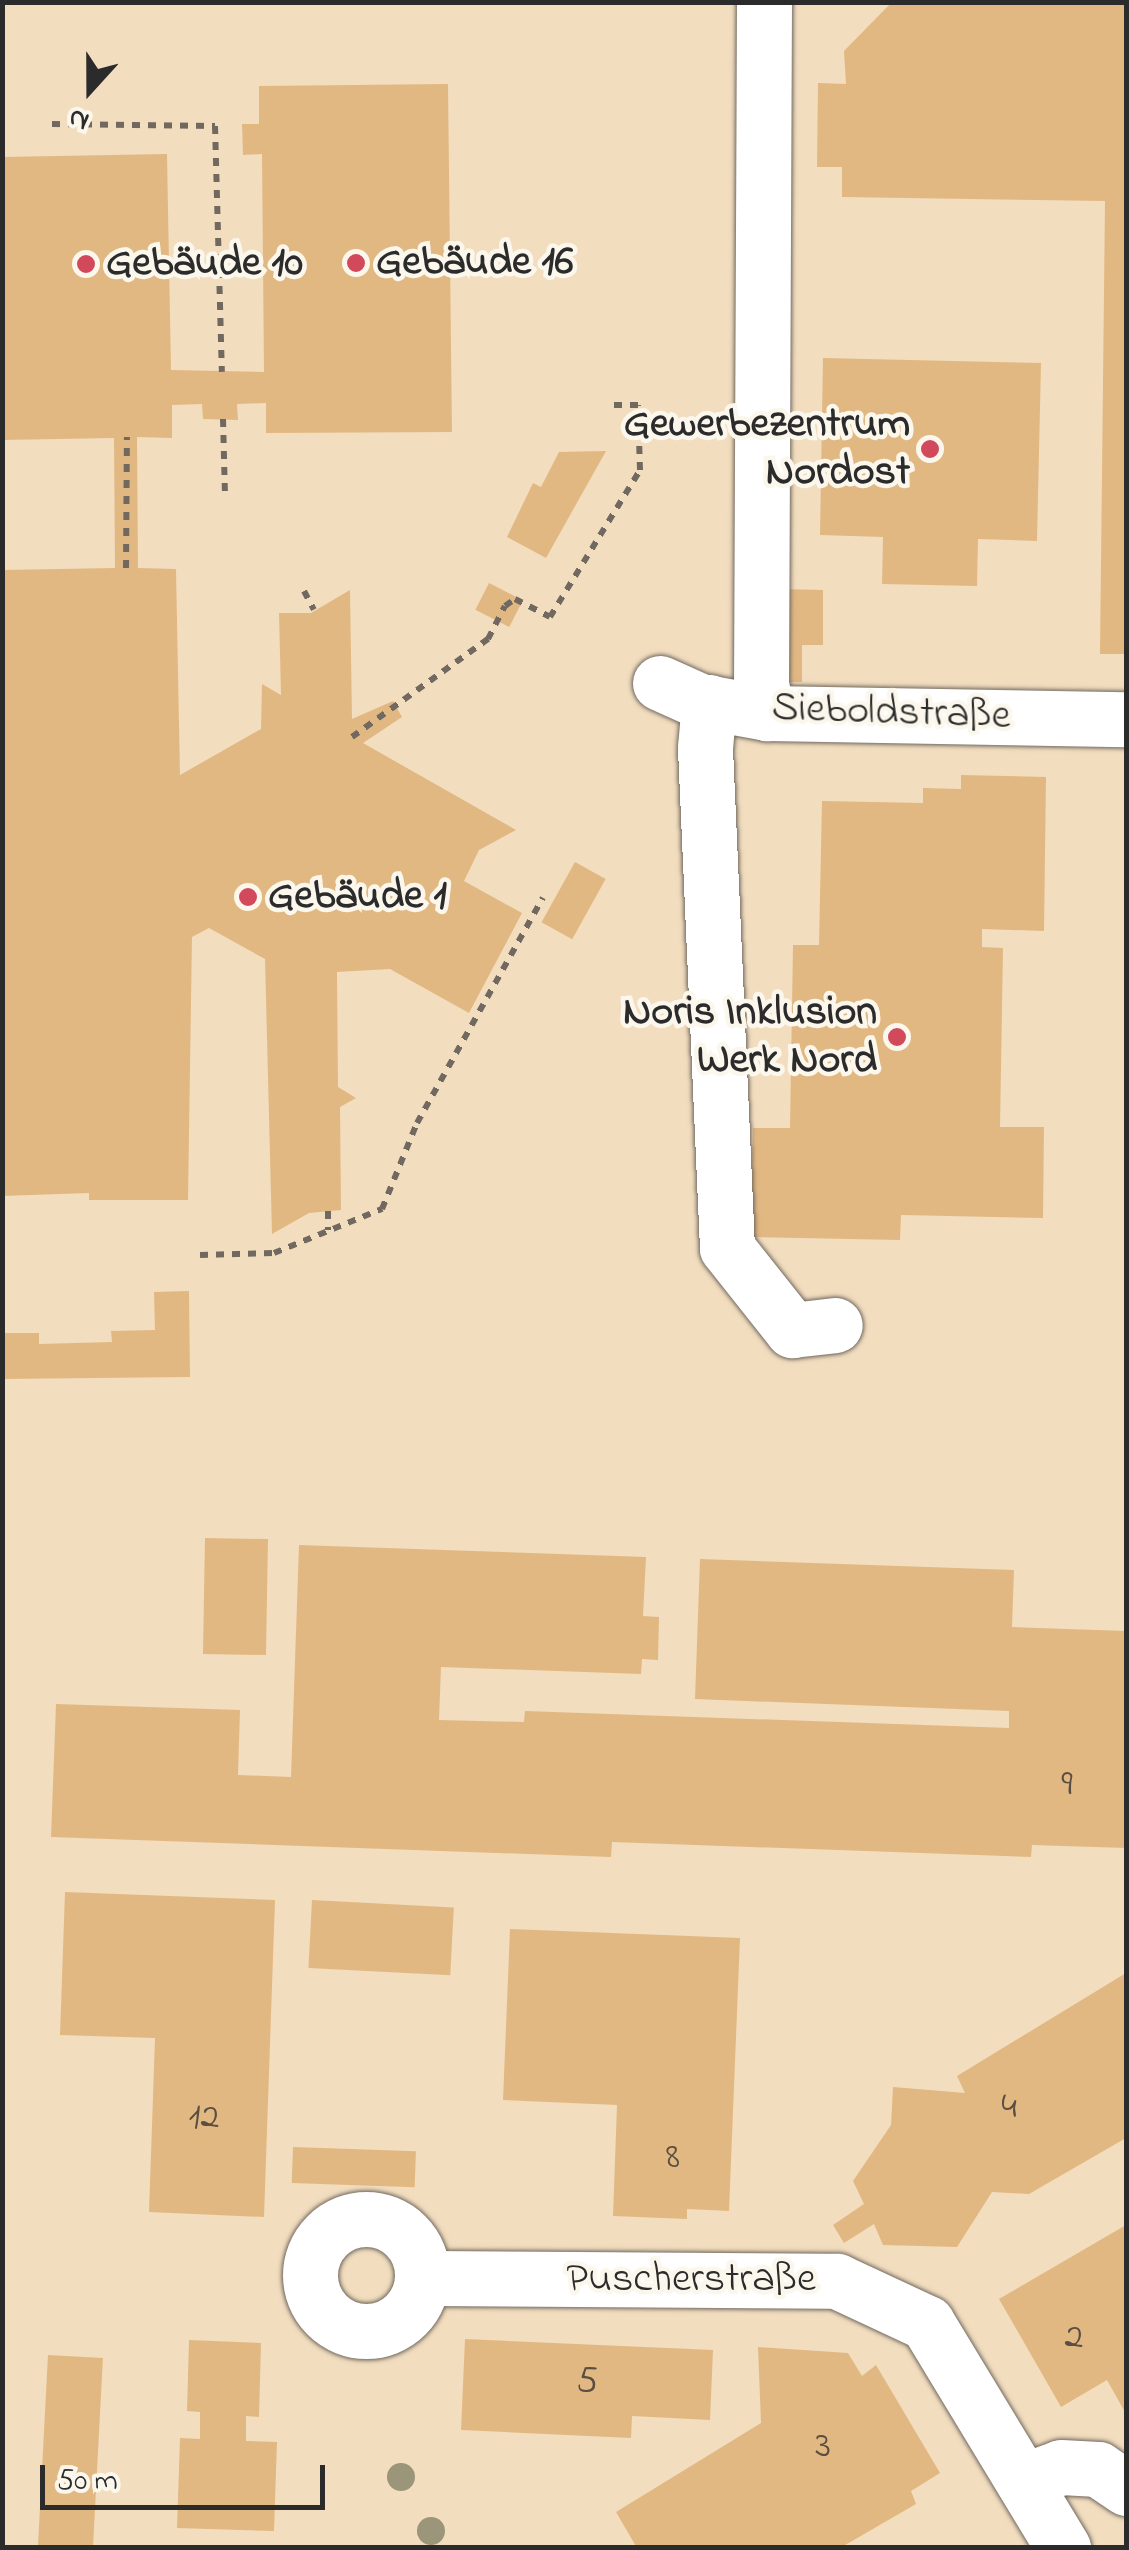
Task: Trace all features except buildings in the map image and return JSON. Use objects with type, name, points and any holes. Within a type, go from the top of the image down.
[{"type":"street","points":[[764,2],[761,684],[768,713]]},
{"type":"street","name":"Sieboldstraße","points":[[836,1325],[792,1330],[727,1248],[705,748],[684,693],[768,713],[1126,719]]},
{"type":"street","name":"Puscherstraße","points":[[423,2278],[837,2281],[927,2323],[1063,2548]]},
{"type":"street","points":[[1023,2482],[1061,2467],[1098,2469],[1126,2488]]},
{"type":"path","points":[[52,124],[215,126],[222,372]]},
{"type":"path","points":[[352,737],[488,639],[505,606],[515,600],[550,618],[640,470],[638,404],[614,405]]},
{"type":"path","points":[[223,420],[225,498]]},
{"type":"path","points":[[126,438],[126,568]]},
{"type":"path","points":[[304,591],[314,610]]},
{"type":"path","points":[[200,1255],[274,1254],[382,1209],[418,1123],[543,898]]},
{"type":"path","points":[[328,1211],[328,1230]]},
{"type":"place","name":"Gebäude 16","points":[[356,263]]},
{"type":"place","name":"Gebäude 10","points":[[86,264]]},
{"type":"place","name":"Gewerbezentrum Nordost","points":[[930,449]]},
{"type":"place","name":"Gebäude 1","points":[[248,897]]},
{"type":"place","name":"Noris Inklusion Werk Nord","points":[[897,1037]]}]
